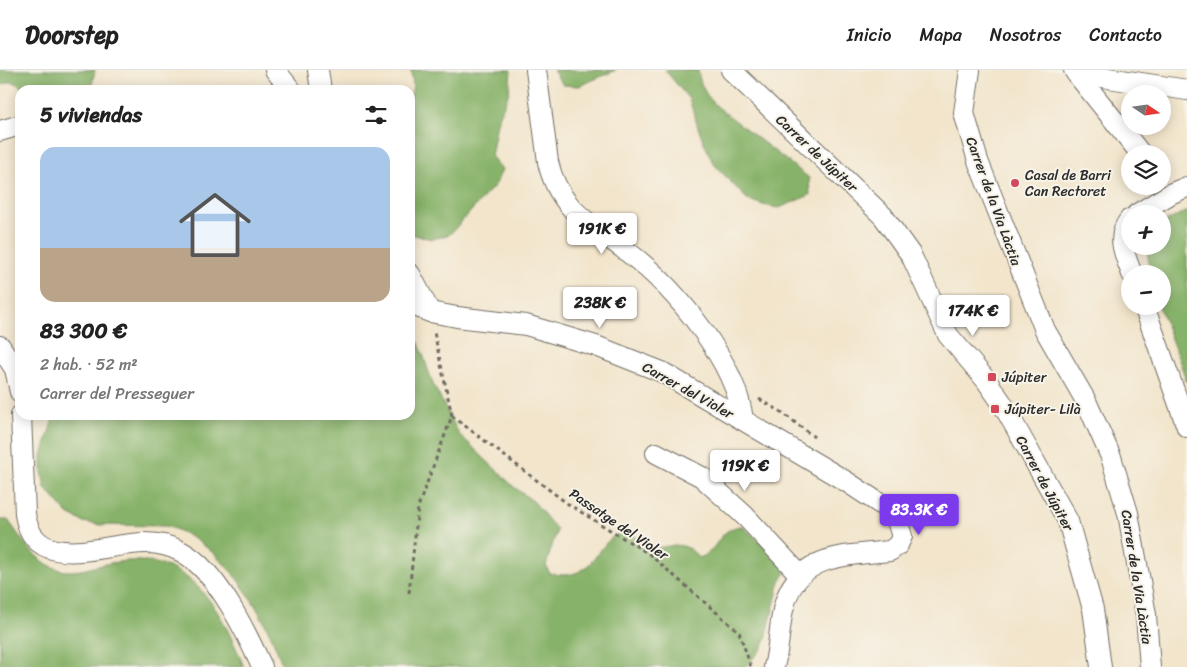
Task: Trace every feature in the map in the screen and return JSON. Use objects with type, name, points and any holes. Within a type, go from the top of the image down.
[{"type":"street","points":[[275,70],[287,85]]},
{"type":"street","points":[[318,70],[320,85]]},
{"type":"street","points":[[536,70],[548,162],[551,175],[563,199],[583,220],[631,254],[678,298],[701,328],[733,385],[741,405],[743,420]]},
{"type":"street","name":"Carrer de Júpiter","points":[[731,70],[883,216],[898,234],[911,255],[948,335],[986,380],[1002,403],[1068,521],[1093,609],[1101,667]]},
{"type":"street","name":"Carrer de la Via Làctia","points":[[970,70],[964,113],[978,161],[1045,330],[1086,401],[1107,449],[1128,513],[1146,616],[1150,667]]},
{"type":"street","points":[[1075,72],[1187,90]]},
{"type":"street","points":[[1075,72],[1133,145]]},
{"type":"street","points":[[0,131],[15,126]]},
{"type":"street","points":[[1149,205],[1174,187]]},
{"type":"street","points":[[415,284],[430,312]]},
{"type":"street","name":"Carrer del Violer","points":[[415,306],[430,312],[457,317],[526,325],[596,346],[662,372],[877,502],[892,514],[899,524],[902,536],[896,548],[890,551],[824,561],[808,567],[800,575]]},
{"type":"street","points":[[1147,315],[1187,427]]},
{"type":"street","points":[[0,346],[15,369]]},
{"type":"street","points":[[21,420],[26,523],[39,540],[47,546],[66,552],[144,543],[158,544],[183,553],[204,571],[230,604],[262,667]]},
{"type":"street","points":[[656,453],[702,477],[745,516],[800,575],[790,590],[784,605],[774,667]]},
{"type":"path","points":[[409,593],[418,507],[452,416],[430,312]]},
{"type":"path","points":[[757,398],[780,411],[817,439]]},
{"type":"path","name":"Passatge del Violer","points":[[452,416],[568,504],[649,554],[739,632],[751,667]]},
{"type":"green space","points":[[0,70],[95,70],[92,85],[19,85],[11,82],[0,86]]},
{"type":"green space","points":[[411,70],[511,70],[509,92],[497,123],[491,156],[502,169],[496,184],[449,235],[432,239],[415,235],[415,85],[413,85]]},
{"type":"green space","points":[[553,70],[616,70],[579,86],[563,85]]},
{"type":"green space","points":[[665,70],[698,70],[702,87],[719,108],[809,178],[810,195],[779,208],[748,200],[713,163],[700,133],[689,99]]},
{"type":"green space","points":[[1187,211],[1187,382],[1162,315],[1171,315],[1171,265],[1149,265],[1148,255],[1171,255],[1171,219]]},
{"type":"green space","points":[[415,338],[419,343],[433,384],[459,434],[514,487],[534,502],[557,530],[546,565],[549,573],[565,575],[578,572],[587,566],[608,541],[616,535],[627,531],[655,548],[684,546],[694,552],[699,558],[711,551],[728,531],[742,526],[788,566],[780,581],[765,642],[761,650],[745,667],[283,667],[254,603],[224,564],[207,548],[187,535],[166,526],[101,525],[83,522],[68,514],[45,488],[42,456],[53,420],[415,420]]},
{"type":"green space","points":[[0,520],[8,520],[34,554],[55,568],[76,571],[111,563],[138,561],[161,565],[181,573],[197,586],[211,603],[224,623],[244,667],[0,667]]},
{"type":"place","name":"Casal de Barri Can Rectoret","points":[[1015,183]]},
{"type":"place","name":"Júpiter","points":[[992,377]]},
{"type":"place","name":"Júpiter- Lilà","points":[[995,409]]}]
